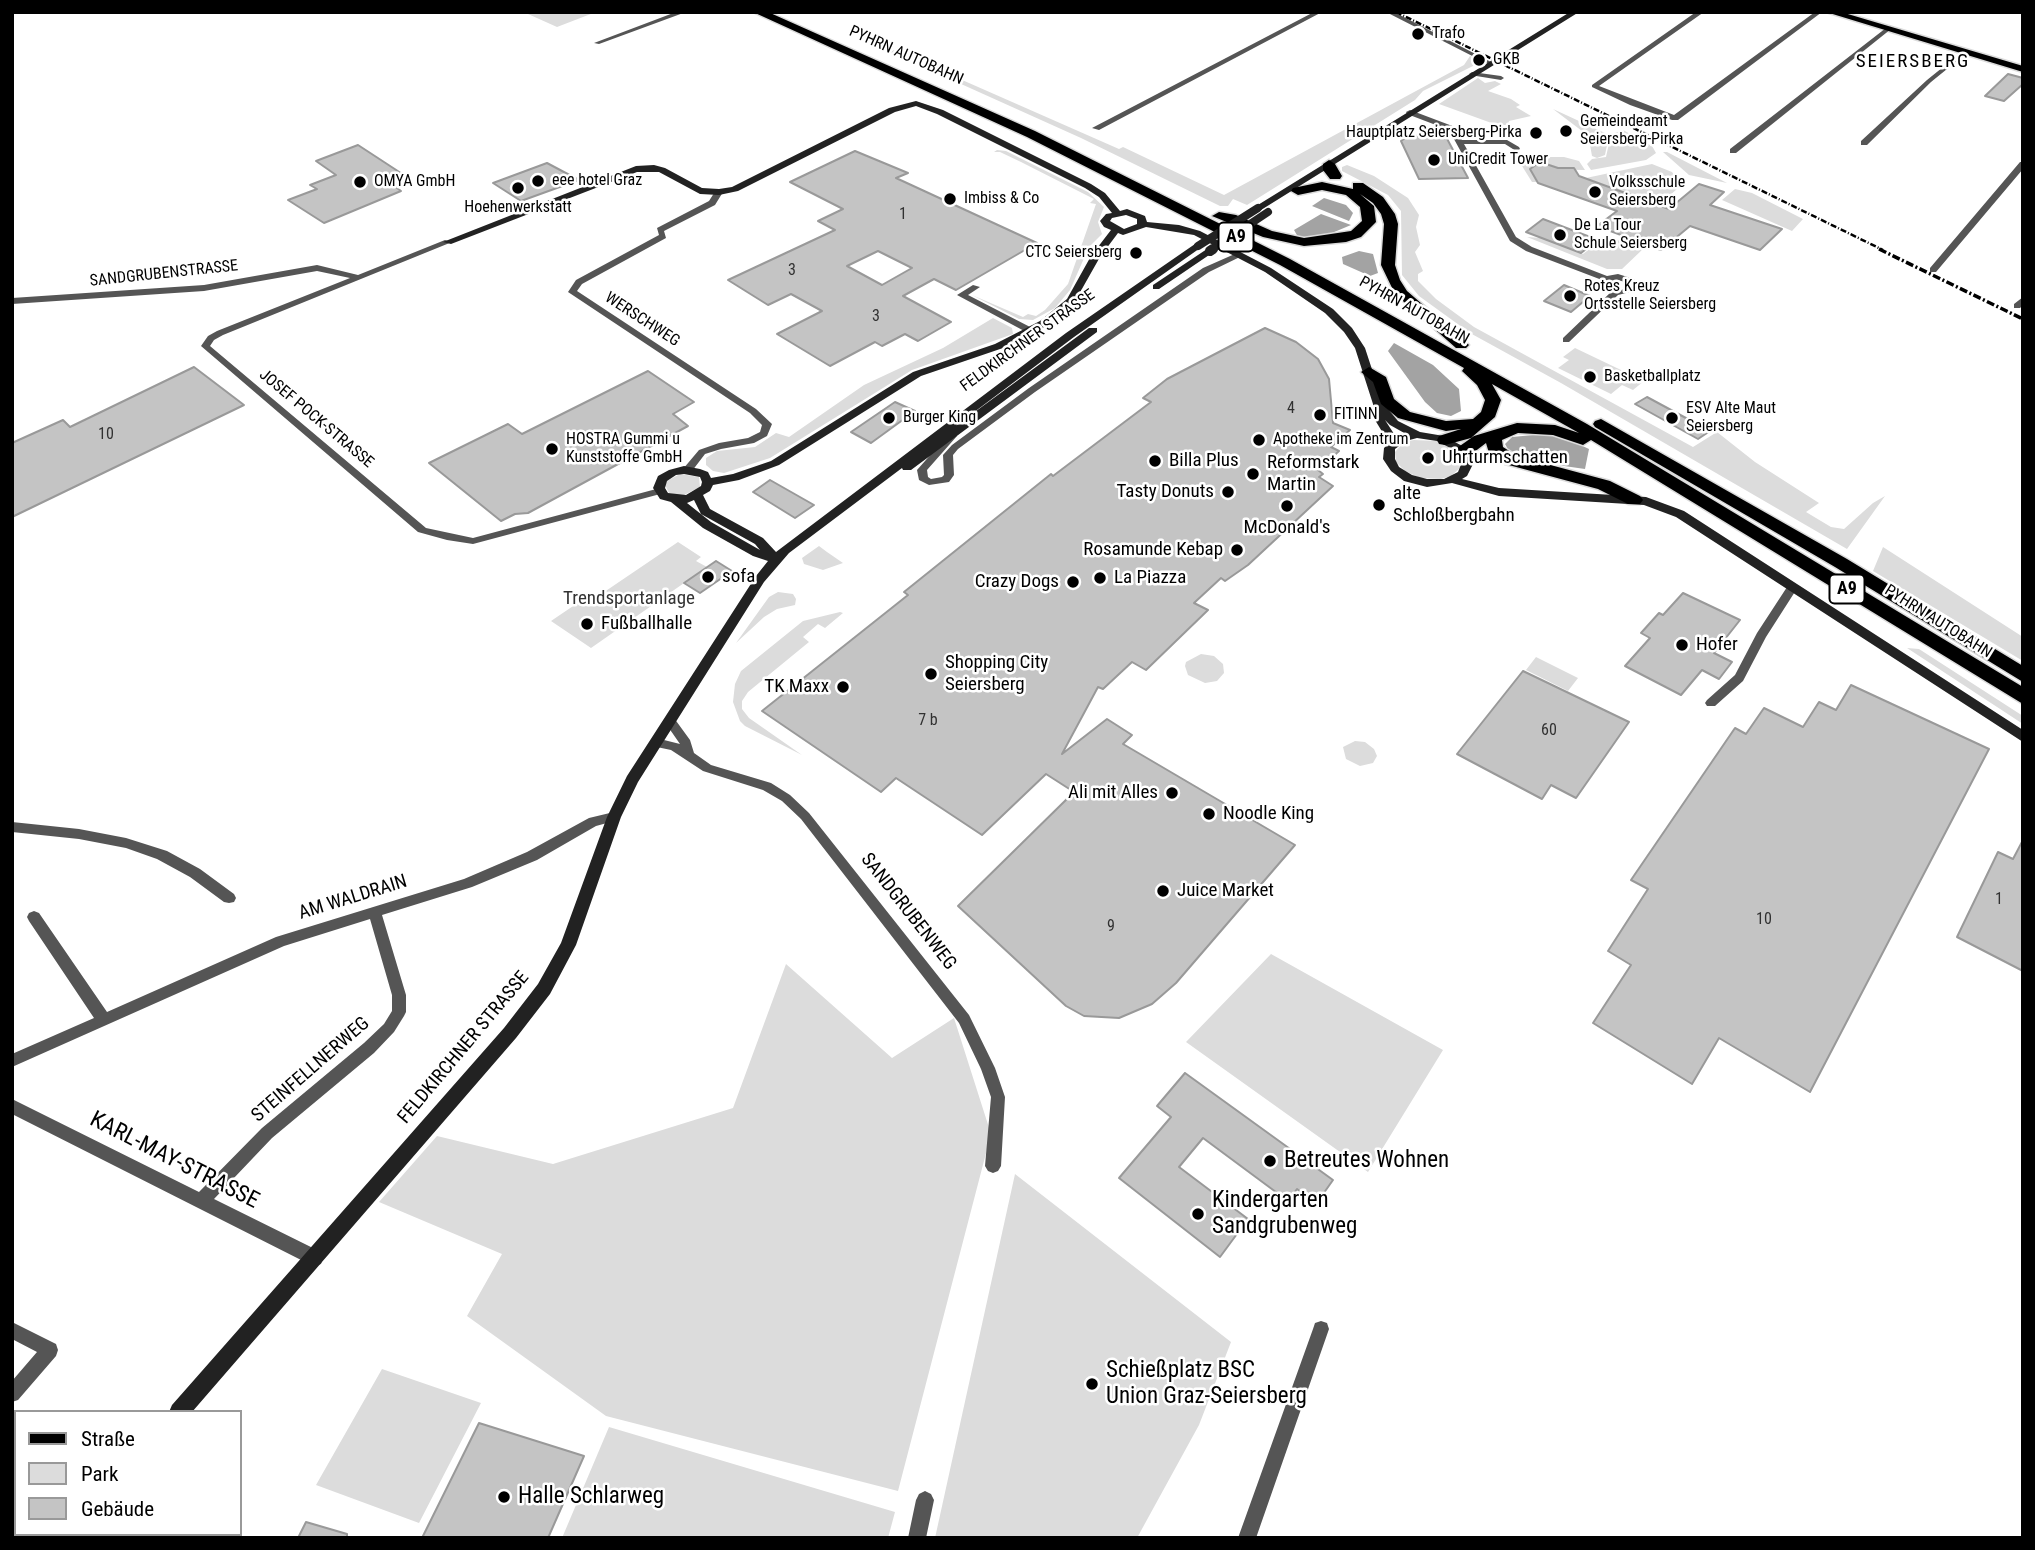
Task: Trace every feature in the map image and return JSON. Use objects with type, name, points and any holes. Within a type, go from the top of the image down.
[{"type":"highway","name":"PYHRN AUTOBAHN","points":[[758,12],[869,59],[1031,134],[1274,256],[1581,427],[2023,697]]},
{"type":"highway","name":"PYHRN AUTOBAHN","points":[[780,12],[1042,128],[1219,216],[1461,345],[1710,486],[2023,675]]},
{"type":"highway","points":[[1315,173],[1320,180],[1334,176],[1370,193],[1383,206],[1391,224],[1388,265],[1393,280],[1402,294],[1461,345]]},
{"type":"highway","points":[[1219,216],[1236,219],[1288,240],[1334,241],[1356,234],[1364,229],[1370,217],[1363,201],[1334,176]]},
{"type":"highway","points":[[1298,191],[1322,186],[1334,176]]},
{"type":"highway","points":[[1438,346],[1483,382],[1493,400],[1489,414],[1482,420],[1465,434],[1445,440]]},
{"type":"highway","points":[[1369,372],[1380,380],[1387,401],[1404,415],[1446,426],[1482,420]]},
{"type":"highway","points":[[1465,460],[1480,440],[1502,431],[1539,428],[1572,435],[1655,478],[1669,482]]},
{"type":"highway","points":[[1502,431],[1494,439],[1495,449],[1511,460],[1604,485],[1634,500]]},
{"type":"main road","name":"FELDKIRCHNER STRASSE","points":[[777,560],[803,546],[1114,314],[1210,251],[1315,173],[1334,176],[1410,112],[1576,12]]},
{"type":"main road","points":[[1830,12],[2023,69]]},
{"type":"main road","name":"WERSCHWEG","points":[[719,192],[755,181],[892,110],[916,103],[940,112],[1088,186],[1102,195],[1117,213]]},
{"type":"main road","points":[[448,242],[636,169],[654,168],[695,189],[719,192]]},
{"type":"main road","name":"FELDKIRCHNER STRASSE","points":[[181,1410],[510,1033],[544,989],[568,945],[614,817],[632,780],[760,579],[794,541],[1070,335],[1198,246],[1298,191],[1315,173]]},
{"type":"main road","points":[[1144,224],[1143,219],[1135,214],[1117,213],[1105,221],[1109,228],[1116,230],[1131,231],[1144,224],[1186,229],[1240,254],[1317,300],[1355,338],[1369,372],[1380,421],[1394,443]]},
{"type":"main road","points":[[708,482],[735,477],[775,463],[903,381],[932,368],[999,346],[1031,331],[1057,314],[1070,300],[1100,249],[1116,230]]},
{"type":"main road","points":[[1378,404],[1404,430],[1445,440],[1479,478],[1515,492]]},
{"type":"main road","points":[[1417,435],[1394,443],[1388,452],[1389,458],[1404,475],[1427,483],[1453,480],[1499,492],[1634,500],[1657,504],[1686,517],[2023,737]]},
{"type":"main road","points":[[1453,480],[1463,474],[1465,460]]},
{"type":"main road","points":[[708,482],[702,473],[688,469],[673,472],[664,477],[659,485],[660,491],[675,499],[707,525],[777,560]]},
{"type":"main road","points":[[675,499],[697,495],[706,488],[708,482]]},
{"type":"main road","points":[[697,495],[705,511],[759,541],[777,560]]},
{"type":"street","points":[[597,43],[683,12]]},
{"type":"street","points":[[1096,128],[1319,12]]},
{"type":"street","points":[[1389,12],[1490,63]]},
{"type":"street","points":[[1700,12],[1594,84],[1595,87],[1675,118],[1819,12]]},
{"type":"street","points":[[1733,151],[1888,29]]},
{"type":"street","points":[[1864,142],[1929,81],[1965,52]]},
{"type":"street","points":[[1472,74],[1501,78]]},
{"type":"street","points":[[1410,112],[1452,130],[1513,239],[1529,250],[1605,279],[1627,279],[1634,284],[1633,290],[1616,292],[1605,286],[1605,279]]},
{"type":"street","points":[[1459,142],[1507,142],[1517,149]]},
{"type":"street","points":[[1933,270],[2023,164]]},
{"type":"street","name":"WERSCHWEG","points":[[688,469],[702,452],[719,446],[751,441],[764,433],[767,424],[753,411],[572,292],[579,282],[663,236],[660,230],[712,203],[719,192]]},
{"type":"street","name":"JOSEF POCK-STRASSE","points":[[448,242],[220,333],[211,338],[205,346],[422,530],[460,541],[473,541],[660,491]]},
{"type":"street","points":[[957,432],[922,470],[923,478],[929,482],[945,480],[948,475],[948,455],[988,422],[1206,270],[1240,254]]},
{"type":"street","name":"SANDGRUBENSTRASSE","points":[[12,301],[204,288],[317,268],[357,277]]},
{"type":"street","points":[[1627,279],[1636,272]]},
{"type":"street","points":[[976,287],[961,295],[1031,331]]},
{"type":"street","points":[[1566,340],[1616,292]]},
{"type":"street","points":[[1711,703],[1739,678],[1761,636],[1793,587]]},
{"type":"street","points":[[670,721],[687,743],[688,756]]},
{"type":"street","name":"SANDGRUBENWEG","points":[[656,743],[674,746],[707,768],[767,786],[786,798],[805,816],[964,1019],[998,1097],[993,1166]]},
{"type":"street","name":"AM WALDRAIN","points":[[12,1061],[281,941],[488,875],[532,856],[593,822],[614,817]]},
{"type":"street","points":[[12,827],[79,834],[126,843],[162,855],[195,873],[229,898]]},
{"type":"street","name":"STEINFELLNERWEG","points":[[202,1200],[267,1133],[369,1048],[389,1028],[399,1012],[399,995],[374,911]]},
{"type":"street","points":[[34,917],[104,1020]]},
{"type":"street","name":"KARL-MAY-STRASSE","points":[[12,1106],[315,1258]]},
{"type":"street","points":[[1247,1538],[1321,1329]]},
{"type":"street","points":[[12,1330],[50,1350],[12,1394]]},
{"type":"street","points":[[917,1538],[925,1500]]},
{"type":"green space","points":[[596,12],[557,27],[528,14]]},
{"type":"green space","points":[[894,50],[1119,149],[1123,147],[1224,195],[1464,65],[1470,56],[1483,61],[1423,91],[1415,100],[1247,205],[1233,199],[1228,206],[1220,206],[1081,138],[890,52]]},
{"type":"green space","points":[[1478,78],[1485,83],[1495,81],[1501,84],[1488,91],[1511,99],[1520,105],[1516,107],[1531,116],[1509,121],[1508,124],[1517,139],[1513,139],[1507,125],[1497,125],[1439,104]]},
{"type":"green space","points":[[1553,109],[1605,133],[1608,140],[1605,155],[1597,158],[1592,156],[1590,145],[1582,131]]},
{"type":"green space","points":[[1623,130],[1652,146],[1656,153],[1646,160],[1591,170],[1587,164],[1592,159],[1606,157],[1610,139],[1615,138],[1611,137],[1612,134]]},
{"type":"green space","points":[[1512,150],[1527,157],[1564,157],[1579,161],[1585,170],[1530,169],[1537,182],[1532,182]]},
{"type":"green space","points":[[1006,151],[1088,192],[1104,207],[1098,222],[1102,234],[1089,247],[1070,290],[1055,308],[1033,320],[1019,319],[972,295],[1023,317],[1028,314],[1036,316],[1045,310],[1068,284],[1096,204],[1090,203],[1094,199],[1000,152],[994,152]]},
{"type":"green space","points":[[1663,152],[1667,152],[1727,183],[1689,175]]},
{"type":"green space","points":[[1652,164],[1672,172],[1679,182],[1677,189],[1652,211],[1630,194],[1586,178]]},
{"type":"green space","points":[[1347,165],[1374,176],[1408,198],[1419,215],[1416,227],[1420,245],[1415,252],[1423,271],[1418,274],[1418,281],[1436,299],[1474,327],[1693,447],[1717,432],[1755,462],[1819,503],[1806,512],[1831,527],[1844,529],[1885,496],[1847,549],[1470,333],[1419,296],[1402,275],[1401,211],[1388,195],[1342,171],[1342,167]]},
{"type":"green space","points":[[1735,189],[1752,193],[1803,219],[1792,231],[1722,200]]},
{"type":"green space","points":[[1607,236],[1643,249],[1622,269],[1607,269],[1527,237],[1541,238],[1583,254]]},
{"type":"green space","points":[[993,318],[1012,328],[1013,334],[912,370],[770,458],[724,473],[713,471],[706,465],[706,458],[717,451],[755,447],[776,433],[789,437],[864,385],[943,348]]},
{"type":"green space","points":[[1575,348],[1644,381],[1633,390],[1622,385],[1611,394],[1558,368],[1569,360],[1563,357]]},
{"type":"green space","points":[[1437,441],[1451,448],[1459,457],[1460,468],[1451,476],[1441,479],[1420,478],[1405,471],[1396,462],[1395,452],[1404,442]]},
{"type":"green space","points":[[680,474],[699,477],[700,487],[682,496],[669,493],[665,485],[667,481]]},
{"type":"green space","name":"Trendsportanlage","points":[[678,542],[701,557],[696,561],[707,567],[591,648],[551,621],[582,600],[588,603]]},
{"type":"green space","points":[[819,546],[843,563],[823,570],[804,564],[802,558]]},
{"type":"green space","points":[[1883,547],[2023,637],[2023,661],[1873,571]]},
{"type":"green space","points":[[778,592],[793,594],[795,605],[777,609],[764,617],[736,643],[769,597]]},
{"type":"green space","points":[[843,613],[825,628],[818,624],[803,637],[809,642],[748,692],[742,701],[742,709],[749,718],[802,755],[745,726],[740,721],[733,702],[735,684],[741,671],[803,621]]},
{"type":"green space","points":[[1907,648],[1919,649],[2023,716],[2023,724]]},
{"type":"green space","points":[[1201,654],[1214,656],[1223,664],[1224,673],[1217,681],[1205,683],[1188,675],[1186,662]]},
{"type":"green space","points":[[1536,657],[1578,678],[1568,691],[1526,670]]},
{"type":"green space","points":[[1355,741],[1365,742],[1374,749],[1377,756],[1373,763],[1360,766],[1346,759],[1343,747]]},
{"type":"green space","points":[[1271,954],[1443,1050],[1368,1172],[1186,1042]]},
{"type":"green space","points":[[786,964],[892,1058],[954,1018],[991,1134],[898,1491],[606,1416],[467,1316],[502,1254],[379,1202],[437,1136],[553,1164],[733,1108]]},
{"type":"green space","name":"Schießplatz BSC Union Graz-Seiersberg","points":[[1015,1174],[1231,1342],[1199,1425],[1137,1538],[935,1538]]},
{"type":"green space","points":[[382,1369],[481,1403],[419,1523],[316,1485]]},
{"type":"green space","points":[[609,1427],[895,1512],[888,1538],[562,1538]]},
{"type":"shaded area","points":[[1324,198],[1346,205],[1353,213],[1349,221],[1312,206]]},
{"type":"shaded area","points":[[1321,214],[1351,225],[1320,238],[1298,237],[1294,230]]},
{"type":"shaded area","points":[[1359,251],[1373,254],[1378,273],[1370,276],[1343,264],[1342,257]]},
{"type":"shaded area","points":[[1394,343],[1433,365],[1459,389],[1461,411],[1451,416],[1437,413],[1425,402],[1388,351]]},
{"type":"shaded area","points":[[1544,434],[1561,436],[1589,449],[1585,469],[1543,463],[1509,451],[1505,444],[1512,437]]},
{"type":"building","points":[[2008,74],[2023,78],[2023,84],[2004,101],[1985,96]]},
{"type":"building","name":"UniCredit Tower","points":[[1445,135],[1468,178],[1419,179],[1401,141],[1408,136]]},
{"type":"building","name":"OMYA GmbH","points":[[358,145],[410,179],[393,185],[401,191],[324,223],[288,200],[317,189],[310,185],[336,175],[316,161]]},
{"type":"building","points":[[855,151],[908,173],[896,178],[1037,243],[956,290],[934,279],[903,296],[951,322],[918,341],[905,334],[882,346],[875,342],[830,366],[777,334],[822,311],[791,294],[768,305],[728,280],[835,230],[818,221],[843,209],[790,182]],"holes":[[[878,251],[912,268],[882,285],[847,266]]]},
{"type":"building","points":[[1540,162],[1558,168],[1574,168],[1579,176],[1669,209],[1699,184],[1724,192],[1710,205],[1782,229],[1760,250],[1690,226],[1661,250],[1597,226],[1617,211],[1538,183],[1530,169]]},
{"type":"building","points":[[547,163],[579,180],[521,201],[493,183]]},
{"type":"building","name":"De La Tour Schule Seiersberg","points":[[1543,219],[1598,240],[1581,253],[1526,232]]},
{"type":"building","name":"Rotes Kreuz Ortsstelle Seiersberg","points":[[1564,285],[1590,296],[1571,312],[1544,301]]},
{"type":"building","name":"Shopping City Seiersberg","points":[[1265,328],[1296,342],[1318,359],[1329,379],[1333,423],[1350,430],[1331,447],[1339,451],[1318,470],[1323,474],[1319,477],[1333,486],[1248,565],[1225,581],[1221,578],[1194,603],[1208,610],[1146,670],[1132,662],[1103,689],[1098,687],[1062,754],[1107,719],[1132,735],[1123,744],[1295,845],[1176,983],[1152,1004],[1119,1018],[1084,1016],[1066,1006],[958,906],[1074,792],[1046,774],[982,835],[896,778],[881,792],[762,711],[908,595],[904,592],[1051,474],[1053,476],[1151,402],[1143,398],[1167,379]]},
{"type":"building","points":[[194,367],[244,405],[12,517],[12,443],[63,420],[70,427]]},
{"type":"building","name":"HOSTRA Gummi u Kunststoffe GmbH","points":[[648,371],[694,402],[673,414],[688,426],[528,513],[515,514],[501,521],[429,463],[508,424],[522,434]]},
{"type":"building","name":"ESV Alte Maut Seiersberg","points":[[1647,397],[1710,431],[1698,439],[1635,404]]},
{"type":"building","name":"Burger King","points":[[895,402],[915,411],[871,443],[851,432]]},
{"type":"building","points":[[770,480],[814,505],[795,518],[753,492]]},
{"type":"building","name":"sofa","points":[[716,561],[732,571],[700,593],[684,583]]},
{"type":"building","name":"Hofer","points":[[1683,593],[1740,620],[1714,653],[1732,662],[1719,679],[1702,670],[1681,695],[1625,666],[1650,638],[1641,633],[1659,613],[1663,615]]},
{"type":"building","points":[[1523,671],[1629,722],[1576,798],[1551,785],[1542,799],[1457,754]]},
{"type":"building","points":[[1851,685],[1989,749],[1810,1092],[1719,1038],[1692,1084],[1593,1023],[1631,965],[1608,951],[1648,889],[1631,880],[1735,728],[1746,734],[1764,708],[1803,727],[1819,702],[1836,710]]},
{"type":"building","points":[[2023,840],[2023,971],[1957,937],[1998,852],[2013,859]]},
{"type":"building","name":"Betreutes Wohnen","points":[[1185,1073],[1333,1180],[1316,1204],[1297,1189],[1288,1201],[1203,1138],[1179,1167],[1248,1219],[1220,1257],[1119,1178],[1171,1117],[1157,1106]]},
{"type":"building","name":"Halle Schlarweg","points":[[479,1423],[584,1456],[548,1538],[422,1538]]},
{"type":"building","points":[[306,1522],[347,1534],[347,1538],[298,1538]]},
{"type":"railway","points":[[1396,12],[1883,250]]},
{"type":"railway","points":[[1879,249],[2023,319]]},
{"type":"place","name":"Trafo","points":[[1418,34]]},
{"type":"place","name":"GKB","points":[[1479,60]]},
{"type":"place","name":"Gemeindeamt Seiersberg-Pirka","points":[[1566,131]]},
{"type":"place","name":"Hauptplatz Seiersberg-Pirka","points":[[1536,133]]},
{"type":"place","name":"UniCredit Tower","points":[[1434,160]]},
{"type":"place","name":"eee hotel Graz","points":[[538,181]]},
{"type":"place","name":"OMYA GmbH","points":[[360,182]]},
{"type":"place","name":"Hoehenwerkstatt","points":[[518,188]]},
{"type":"place","name":"Volksschule Seiersberg","points":[[1595,192]]},
{"type":"place","name":"Imbiss & Co","points":[[950,199]]},
{"type":"place","name":"De La Tour Schule Seiersberg","points":[[1560,235]]},
{"type":"place","name":"CTC Seiersberg","points":[[1136,253]]},
{"type":"place","name":"Rotes Kreuz Ortsstelle Seiersberg","points":[[1570,296]]},
{"type":"place","name":"Basketballplatz","points":[[1590,377]]},
{"type":"place","name":"FITINN","points":[[1320,415]]},
{"type":"place","name":"Burger King","points":[[889,418]]},
{"type":"place","name":"ESV Alte Maut Seiersberg","points":[[1672,418]]},
{"type":"place","name":"Apotheke im Zentrum","points":[[1259,440]]},
{"type":"place","name":"HOSTRA Gummi u Kunststoffe GmbH","points":[[552,449]]},
{"type":"place","name":"Uhrturmschatten","points":[[1428,458]]},
{"type":"place","name":"Billa Plus","points":[[1155,461]]},
{"type":"place","name":"Reformstark Martin","points":[[1253,474]]},
{"type":"place","name":"Tasty Donuts","points":[[1228,492]]},
{"type":"place","name":"alte Schloßbergbahn","points":[[1379,505]]},
{"type":"place","name":"McDonald's","points":[[1287,506]]},
{"type":"place","name":"Rosamunde Kebap","points":[[1237,550]]},
{"type":"place","name":"sofa","points":[[708,577]]},
{"type":"place","name":"La Piazza","points":[[1100,578]]},
{"type":"place","name":"Crazy Dogs","points":[[1073,582]]},
{"type":"place","name":"Fußballhalle","points":[[587,624]]},
{"type":"place","name":"Hofer","points":[[1682,645]]},
{"type":"place","name":"Shopping City Seiersberg","points":[[931,674]]},
{"type":"place","name":"TK Maxx","points":[[843,687]]},
{"type":"place","name":"Ali mit Alles","points":[[1172,793]]},
{"type":"place","name":"Noodle King","points":[[1209,814]]},
{"type":"place","name":"Juice Market","points":[[1163,891]]},
{"type":"place","name":"Betreutes Wohnen","points":[[1270,1161]]},
{"type":"place","name":"Kindergarten Sandgrubenweg","points":[[1198,1214]]},
{"type":"place","name":"Schießplatz BSC Union Graz-Seiersberg","points":[[1092,1384]]},
{"type":"place","name":"Halle Schlarweg","points":[[504,1497]]},
{"type":"district","name":"SEIERSBERG","points":[[1913,62]]}]
